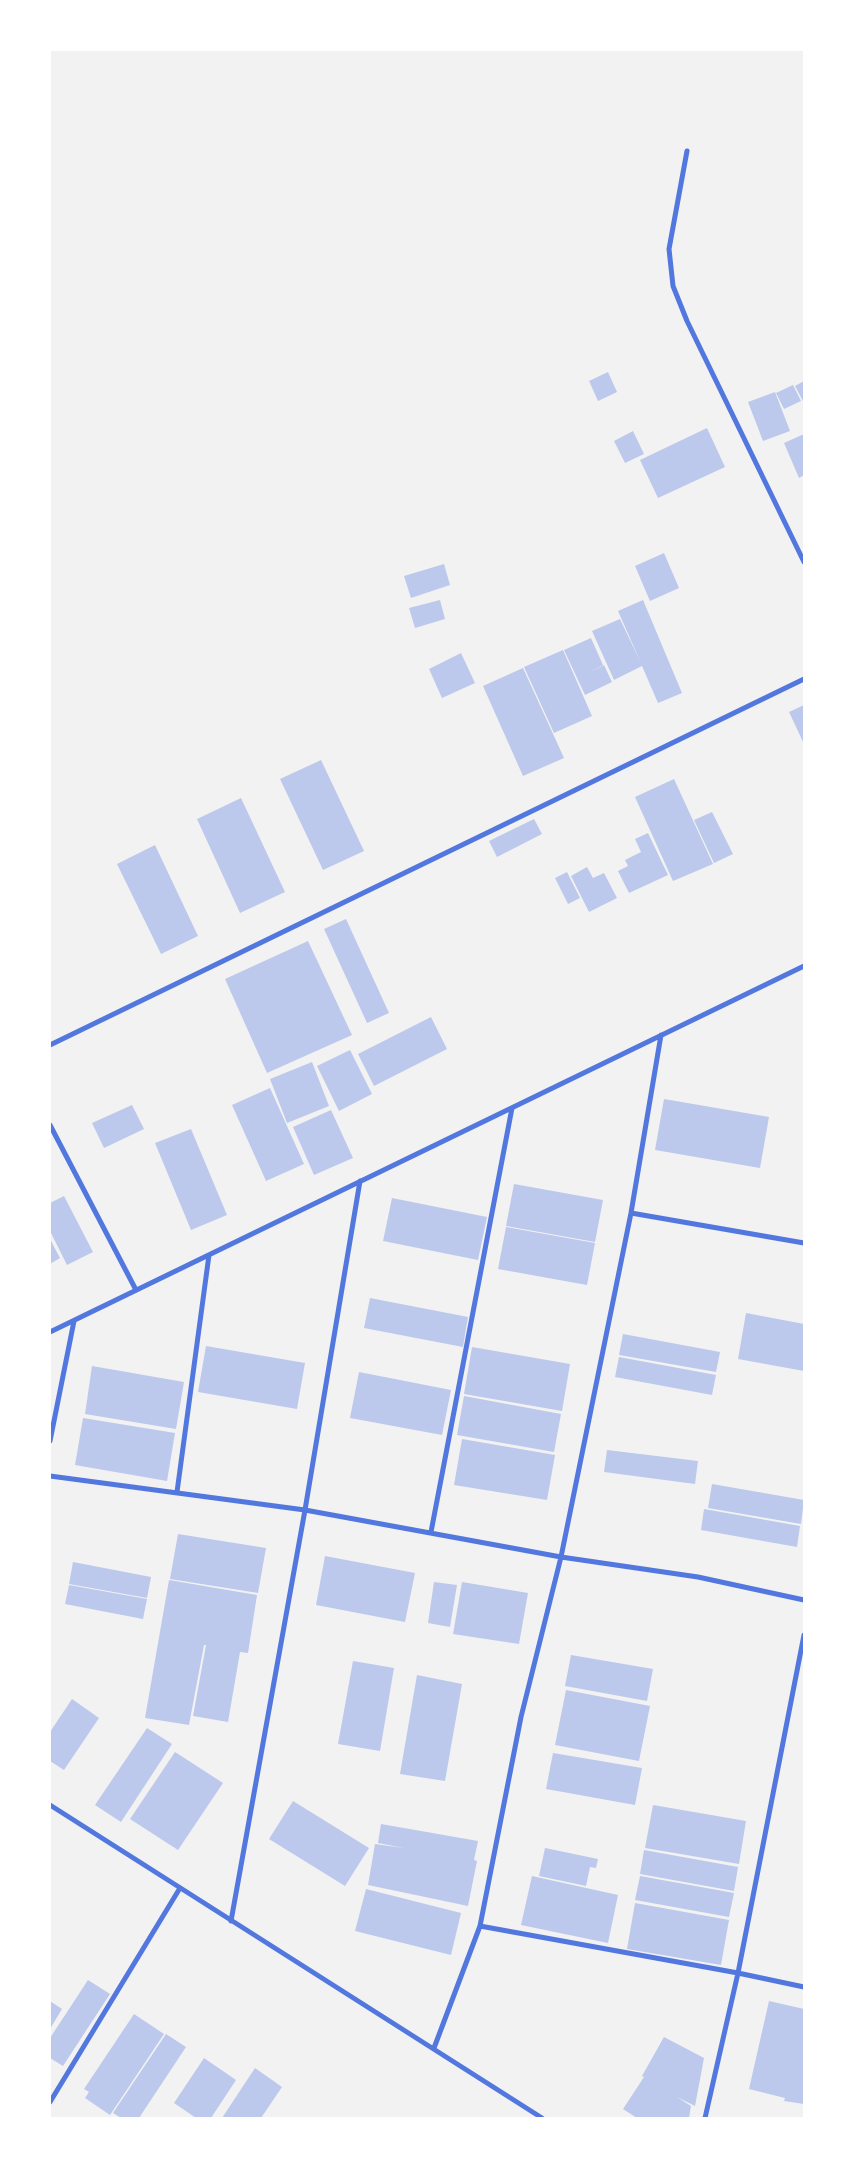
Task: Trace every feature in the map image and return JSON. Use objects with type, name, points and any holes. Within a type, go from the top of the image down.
[{"type":"street","points":[[688,151],[669,250],[673,286],[692,330],[804,562]]},
{"type":"street","points":[[50,1045],[804,679]]},
{"type":"street","points":[[50,1332],[804,966]]},
{"type":"street","points":[[434,2048],[480,1926],[521,1717],[561,1557],[631,1213],[661,1035]]},
{"type":"street","points":[[431,1532],[512,1108]]},
{"type":"street","points":[[50,1125],[136,1290]]},
{"type":"street","points":[[231,1921],[305,1510],[360,1181]]},
{"type":"street","points":[[631,1213],[804,1243]]},
{"type":"street","points":[[177,1492],[209,1255]]},
{"type":"street","points":[[50,1441],[74,1321]]},
{"type":"street","points":[[50,1476],[305,1510],[561,1557],[698,1577],[804,1600]]},
{"type":"street","points":[[706,2118],[738,1973],[804,1634]]},
{"type":"street","points":[[50,1805],[542,2118]]},
{"type":"street","points":[[50,2102],[180,1888]]},
{"type":"street","points":[[480,1926],[738,1973],[804,1987]]},
{"type":"building","points":[[608,372],[617,392],[598,401],[589,381]]},
{"type":"building","points":[[804,381],[804,403],[795,386]]},
{"type":"building","points":[[793,385],[801,401],[784,409],[776,393]]},
{"type":"building","points":[[775,392],[790,431],[763,441],[748,402]]},
{"type":"building","points":[[707,428],[725,467],[658,498],[640,460]]},
{"type":"building","points":[[633,431],[644,454],[625,463],[614,441]]},
{"type":"building","points":[[804,434],[804,475],[799,478],[784,443]]},
{"type":"building","points":[[664,553],[679,588],[650,601],[635,566]]},
{"type":"building","points":[[444,564],[450,585],[411,598],[404,576]]},
{"type":"building","points":[[440,600],[445,619],[415,628],[409,608]]},
{"type":"building","points":[[643,600],[682,693],[658,703],[642,666],[614,680],[592,631],[620,619],[641,663],[618,611]]},
{"type":"building","points":[[591,638],[603,665],[589,673],[604,665],[612,682],[585,695],[564,650]]},
{"type":"building","points":[[563,650],[592,716],[554,733],[524,667]]},
{"type":"building","points":[[461,653],[475,683],[442,698],[429,669]]},
{"type":"building","points":[[523,668],[564,758],[523,776],[483,686]]},
{"type":"building","points":[[804,705],[804,744],[789,712]]},
{"type":"building","points":[[321,760],[364,851],[323,870],[280,779]]},
{"type":"building","points":[[674,779],[713,864],[673,881],[635,797]]},
{"type":"building","points":[[241,798],[285,892],[240,913],[197,819]]},
{"type":"building","points":[[712,812],[733,854],[714,863],[694,820]]},
{"type":"building","points":[[534,819],[542,834],[497,857],[489,841]]},
{"type":"building","points":[[648,833],[668,875],[629,893],[618,871],[628,866],[625,860],[641,852],[635,839]]},
{"type":"building","points":[[155,845],[198,936],[161,954],[117,864]]},
{"type":"building","points":[[587,867],[593,878],[604,873],[617,898],[589,912],[571,876]]},
{"type":"building","points":[[567,872],[580,898],[568,904],[555,878]]},
{"type":"building","points":[[346,919],[389,1013],[367,1023],[324,929]]},
{"type":"building","points":[[308,941],[352,1035],[267,1073],[225,979]]},
{"type":"building","points":[[431,1017],[447,1049],[374,1086],[358,1054]]},
{"type":"building","points":[[350,1050],[372,1094],[339,1111],[317,1066]]},
{"type":"building","points":[[312,1062],[329,1106],[287,1123],[270,1079]]},
{"type":"building","points":[[270,1088],[304,1164],[266,1181],[232,1105]]},
{"type":"building","points":[[664,1099],[769,1117],[760,1168],[655,1150]]},
{"type":"building","points":[[132,1105],[144,1129],[104,1148],[92,1123]]},
{"type":"building","points":[[331,1110],[353,1158],[314,1175],[293,1127]]},
{"type":"building","points":[[191,1129],[227,1215],[191,1230],[155,1143]]},
{"type":"building","points":[[514,1184],[603,1200],[595,1242],[506,1226]]},
{"type":"building","points":[[64,1196],[93,1252],[67,1265],[50,1231],[50,1203]]},
{"type":"building","points":[[392,1198],[487,1217],[478,1260],[383,1241]]},
{"type":"building","points":[[506,1227],[595,1243],[587,1285],[498,1269]]},
{"type":"building","points":[[50,1239],[60,1258],[50,1264]]},
{"type":"building","points":[[370,1298],[468,1317],[463,1347],[364,1328]]},
{"type":"building","points":[[746,1313],[804,1324],[804,1371],[738,1359]]},
{"type":"building","points":[[623,1334],[720,1352],[716,1372],[619,1355]]},
{"type":"building","points":[[206,1346],[305,1363],[297,1409],[198,1392]]},
{"type":"building","points":[[472,1347],[570,1364],[562,1411],[464,1394]]},
{"type":"building","points":[[619,1357],[716,1375],[712,1395],[615,1377]]},
{"type":"building","points":[[92,1366],[184,1382],[176,1429],[85,1414]]},
{"type":"building","points":[[359,1372],[451,1390],[442,1435],[350,1418]]},
{"type":"building","points":[[464,1396],[561,1414],[554,1452],[457,1435]]},
{"type":"building","points":[[83,1418],[175,1433],[167,1481],[75,1465]]},
{"type":"building","points":[[462,1439],[555,1455],[547,1500],[454,1485]]},
{"type":"building","points":[[607,1450],[698,1461],[695,1484],[604,1472]]},
{"type":"building","points":[[712,1484],[804,1500],[801,1524],[708,1508]]},
{"type":"building","points":[[704,1509],[800,1526],[797,1547],[701,1530]]},
{"type":"building","points":[[178,1534],[266,1548],[258,1593],[170,1579]]},
{"type":"building","points":[[325,1556],[415,1573],[405,1622],[316,1605]]},
{"type":"building","points":[[73,1562],[151,1577],[147,1598],[69,1584]]},
{"type":"building","points":[[169,1580],[257,1595],[248,1653],[240,1652],[228,1722],[193,1716],[206,1645],[204,1645],[189,1725],[145,1718]]},
{"type":"building","points":[[434,1582],[457,1585],[450,1627],[428,1623]]},
{"type":"building","points":[[462,1582],[528,1593],[519,1644],[453,1634]]},
{"type":"building","points":[[69,1585],[147,1599],[143,1619],[65,1604]]},
{"type":"building","points":[[571,1655],[653,1669],[647,1701],[565,1686]]},
{"type":"building","points":[[353,1661],[394,1668],[380,1751],[338,1744]]},
{"type":"building","points":[[417,1675],[462,1684],[445,1781],[400,1774]]},
{"type":"building","points":[[566,1690],[650,1706],[639,1761],[555,1745]]},
{"type":"building","points":[[72,1699],[99,1718],[64,1770],[50,1761],[50,1732]]},
{"type":"building","points":[[147,1728],[172,1744],[121,1822],[95,1805]]},
{"type":"building","points":[[175,1752],[223,1783],[178,1850],[130,1819]]},
{"type":"building","points":[[553,1753],[642,1768],[635,1805],[546,1789]]},
{"type":"building","points":[[293,1801],[369,1848],[345,1886],[269,1839]]},
{"type":"building","points":[[653,1805],[746,1821],[739,1864],[645,1848]]},
{"type":"building","points":[[381,1824],[478,1841],[474,1860],[477,1861],[468,1906],[368,1885],[375,1844],[404,1848],[378,1843]]},
{"type":"building","points":[[545,1848],[598,1859],[596,1868],[590,1867],[586,1886],[539,1876]]},
{"type":"building","points":[[644,1850],[738,1867],[734,1891],[640,1874]]},
{"type":"building","points":[[532,1876],[618,1895],[608,1943],[521,1925]]},
{"type":"building","points":[[640,1876],[734,1893],[729,1917],[635,1900]]},
{"type":"building","points":[[366,1889],[461,1913],[451,1955],[355,1931]]},
{"type":"building","points":[[635,1903],[729,1920],[721,1965],[627,1949]]},
{"type":"building","points":[[88,1980],[110,1994],[63,2066],[50,2058],[50,2038]]},
{"type":"building","points":[[50,2001],[62,2009],[50,2029]]},
{"type":"building","points":[[769,2001],[804,2009],[804,2104],[784,2101],[785,2098],[749,2089]]},
{"type":"building","points":[[134,2014],[164,2034],[110,2115],[85,2098],[89,2092],[84,2089]]},
{"type":"building","points":[[166,2034],[186,2047],[139,2118],[121,2118],[113,2113]]},
{"type":"building","points":[[664,2037],[704,2058],[695,2106],[677,2097],[691,2106],[689,2118],[637,2118],[623,2109],[644,2077],[642,2076]]},
{"type":"building","points":[[204,2058],[236,2080],[211,2118],[196,2118],[174,2103]]},
{"type":"building","points":[[255,2068],[282,2087],[261,2118],[222,2118]]}]
